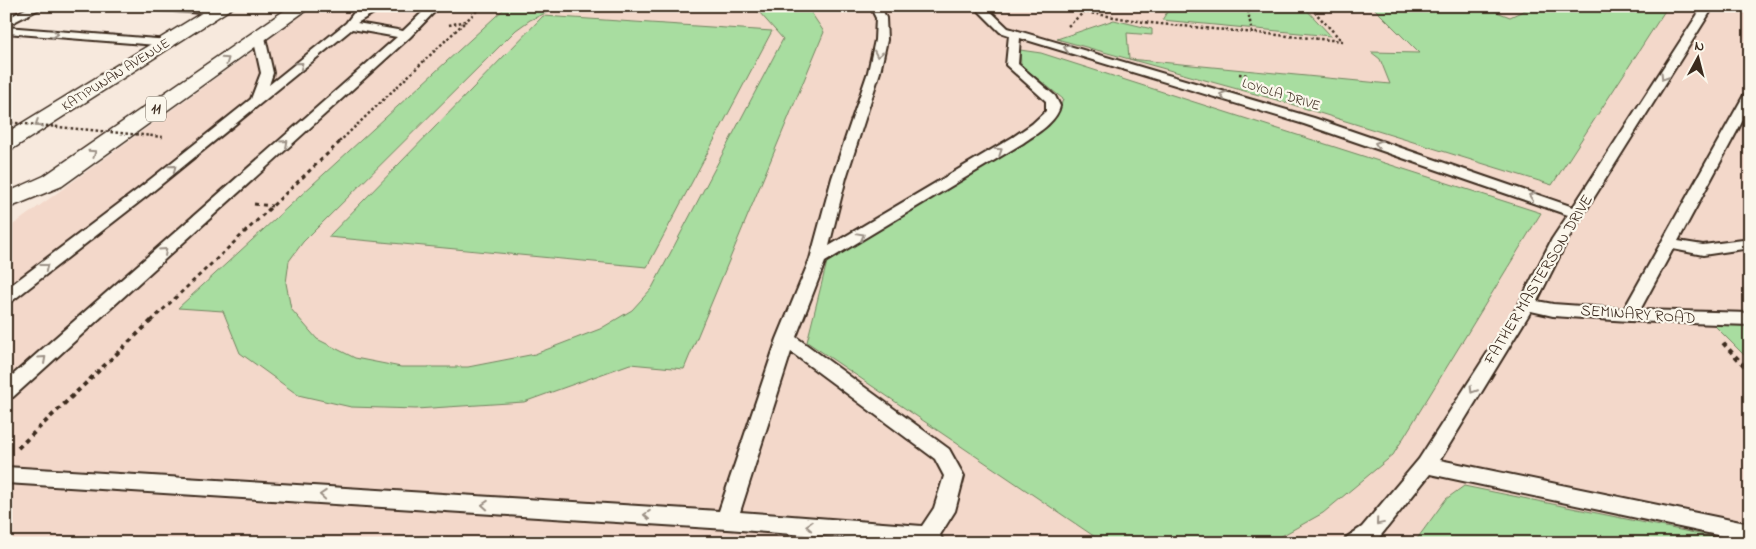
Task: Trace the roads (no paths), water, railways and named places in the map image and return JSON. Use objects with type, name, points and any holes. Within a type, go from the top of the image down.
[{"type":"main road","name":"11","points":[[6,202],[52,181],[302,6]]},
{"type":"main road","name":"KATIPUNAN AVENUE","points":[[6,143],[222,9]]},
{"type":"main road","name":"11","points":[[6,222],[32,204],[52,181]]},
{"type":"lane","points":[[6,24],[40,6]]},
{"type":"lane","points":[[143,6],[222,9]]},
{"type":"lane","points":[[353,22],[365,6]]},
{"type":"lane","points":[[6,297],[142,193],[353,22],[380,6]]},
{"type":"lane","points":[[6,392],[406,35],[435,6]]},
{"type":"lane","points":[[727,520],[786,339],[818,259],[839,178],[874,72],[881,40],[880,18],[875,6]]},
{"type":"lane","name":"LOYOLA DRIVE","points":[[979,6],[1004,30],[1015,34],[1309,121],[1578,213]]},
{"type":"lane","name":"FATHER MASTERSON DRIVE","points":[[1355,543],[1370,533],[1426,465],[1527,304],[1560,239],[1709,6]]},
{"type":"lane","points":[[353,22],[406,35]]},
{"type":"lane","points":[[6,30],[168,43]]},
{"type":"lane","points":[[818,259],[879,226],[996,154],[1044,121],[1053,111],[1054,104],[1051,100],[1012,65],[1015,34]]},
{"type":"lane","points":[[256,100],[267,73],[259,37]]},
{"type":"lane","points":[[1629,315],[1670,244],[1750,95]]},
{"type":"lane","points":[[1670,244],[1703,250],[1748,244],[1750,241]]},
{"type":"lane","name":"SEMINARY ROAD","points":[[1527,304],[1553,310],[1750,320]]},
{"type":"lane","points":[[6,475],[727,520],[931,539],[944,511],[954,476],[942,454],[786,339]]},
{"type":"lane","points":[[1426,465],[1728,530],[1750,533]]}]
